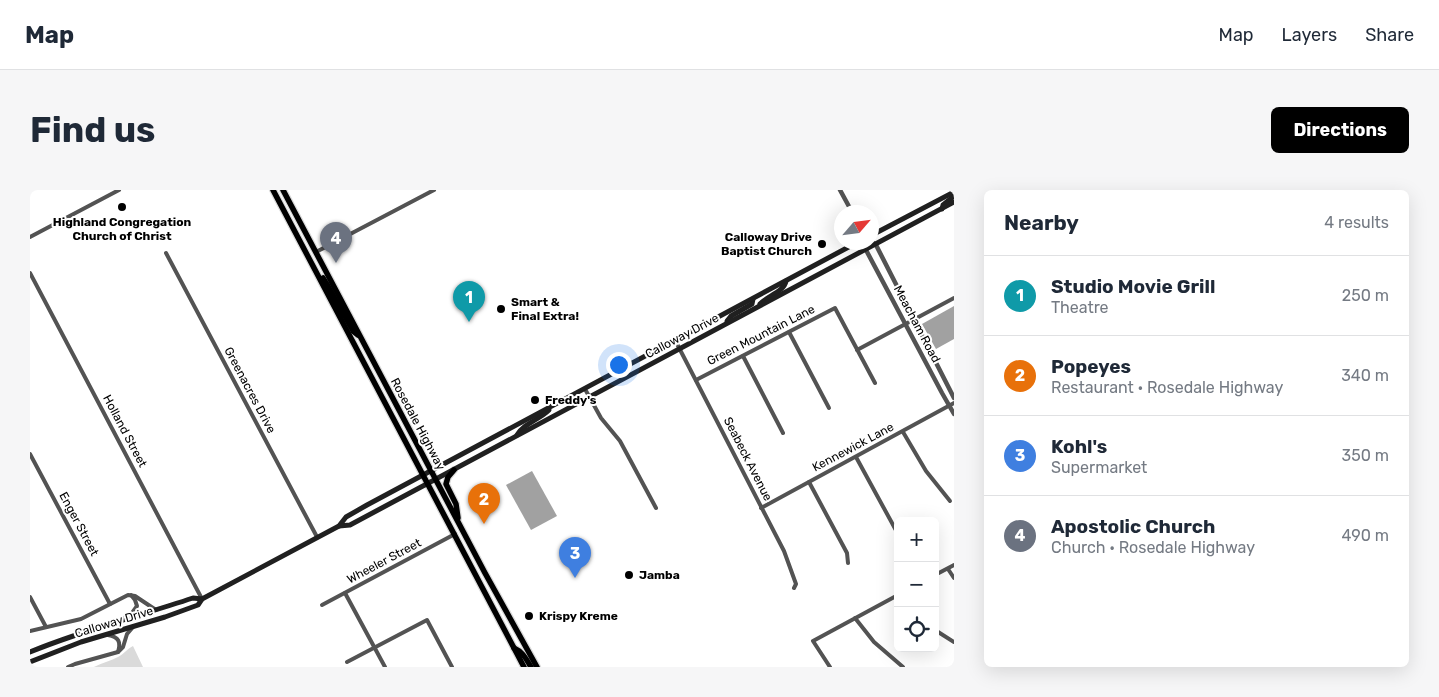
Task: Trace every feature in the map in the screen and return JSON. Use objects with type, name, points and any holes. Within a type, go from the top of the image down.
[{"type":"main road","name":"Rosedale Highway","points":[[273,190],[524,667]]},
{"type":"main road","name":"Rosedale Highway","points":[[283,190],[462,530],[537,667]]},
{"type":"main road","points":[[942,209],[943,204],[953,193]]},
{"type":"main road","points":[[879,231],[953,193]]},
{"type":"main road","name":"Calloway Drive","points":[[879,240],[954,202]]},
{"type":"main road","name":"Calloway Drive","points":[[339,526],[346,517],[431,470],[843,250]]},
{"type":"main road","name":"Calloway Drive","points":[[30,662],[81,642],[198,606],[202,599],[339,526],[350,525],[436,480],[866,250]]},
{"type":"main road","points":[[311,262],[328,286],[353,332],[360,336]]},
{"type":"main road","points":[[756,308],[765,298],[785,286],[786,281]]},
{"type":"main road","points":[[723,325],[731,316],[752,304],[753,299]]},
{"type":"main road","points":[[353,341],[359,343],[380,375]]},
{"type":"main road","points":[[517,436],[523,427],[542,417],[552,406]]},
{"type":"main road","points":[[454,470],[448,477],[446,484],[456,504],[462,530]]},
{"type":"main road","name":"Calloway Drive","points":[[30,652],[76,634],[194,598],[202,599]]},
{"type":"main road","points":[[514,648],[520,650],[531,667]]},
{"type":"street","points":[[30,237],[119,190]]},
{"type":"street","points":[[316,252],[434,190]]},
{"type":"street","points":[[840,190],[848,205]]},
{"type":"street","name":"Meacham Road","points":[[866,250],[952,405],[954,414]]},
{"type":"street","name":"Meacham Road","points":[[878,250],[954,398]]},
{"type":"street","name":"Greenacres Drive","points":[[166,253],[317,538]]},
{"type":"street","name":"Holland Street","points":[[30,273],[202,599]]},
{"type":"street","points":[[875,384],[858,350],[954,298]]},
{"type":"street","name":"Green Mountain Lane","points":[[696,380],[835,308],[858,350]]},
{"type":"street","points":[[789,332],[829,408]]},
{"type":"street","name":"Seabeck Avenue","points":[[676,340],[789,563],[796,584],[794,588]]},
{"type":"street","points":[[743,356],[783,433]]},
{"type":"street","points":[[585,389],[601,418],[620,441],[656,508]]},
{"type":"street","name":"Kennewick Lane","points":[[761,508],[952,405]]},
{"type":"street","points":[[904,432],[926,471],[950,501]]},
{"type":"street","name":"Enger Street","points":[[30,454],[110,604]]},
{"type":"street","points":[[856,457],[894,527]]},
{"type":"street","points":[[809,482],[847,553],[848,563]]},
{"type":"street","name":"Wheeler Street","points":[[322,605],[455,534]]},
{"type":"street","points":[[939,573],[954,565]]},
{"type":"street","points":[[948,568],[954,578]]},
{"type":"street","points":[[346,593],[385,667]]},
{"type":"street","points":[[122,620],[132,613],[137,606],[131,595]]},
{"type":"street","points":[[30,631],[81,619],[125,596],[131,595],[156,610]]},
{"type":"street","points":[[30,597],[46,627]]},
{"type":"street","points":[[830,667],[812,641],[894,597]]},
{"type":"street","points":[[855,618],[874,642],[903,667]]},
{"type":"street","points":[[347,662],[428,620],[452,667]]},
{"type":"street","points":[[68,667],[118,652],[127,634],[133,627]]},
{"type":"street","points":[[939,633],[954,642]]},
{"type":"street","points":[[106,634],[115,636],[119,640],[118,652]]},
{"type":"shaded area","points":[[954,306],[954,339],[936,349],[922,324]]},
{"type":"shaded area","points":[[532,471],[557,516],[531,530],[506,485]]},
{"type":"shaded area","points":[[133,646],[143,667],[94,667],[118,657]]},
{"type":"place","name":"Highland Congregation Church of Christ","points":[[122,207]]},
{"type":"place","name":"Calloway Drive Baptist Church","points":[[822,244]]},
{"type":"place","name":"Apostolic Church","points":[[336,263]]},
{"type":"place","name":"Smart & Final Extra!","points":[[501,309]]},
{"type":"place","name":"Studio Movie Grill","points":[[469,322]]},
{"type":"place","name":"Freddy's","points":[[535,400]]},
{"type":"place","name":"Popeyes","points":[[484,524]]},
{"type":"place","name":"Jamba","points":[[629,575]]},
{"type":"place","name":"Kohl's","points":[[575,578]]},
{"type":"place","name":"Krispy Kreme","points":[[529,616]]}]
